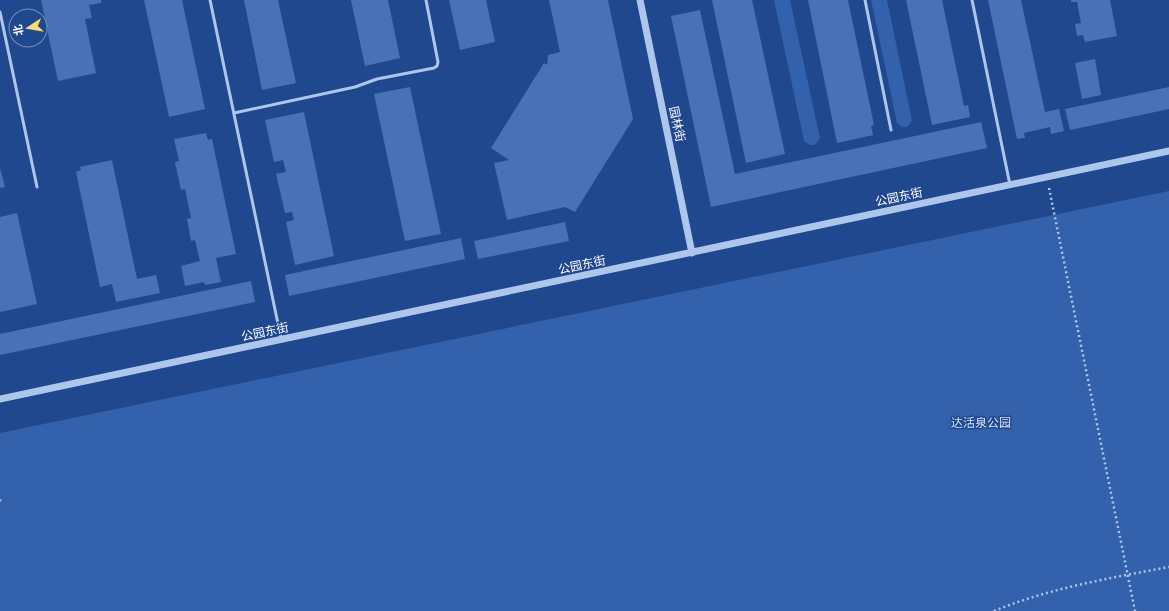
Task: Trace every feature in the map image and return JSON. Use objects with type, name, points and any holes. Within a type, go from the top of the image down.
[{"type":"street","name":"园林街","points":[[640,0],[692,253]]},
{"type":"street","name":"公园东街","points":[[0,399],[1169,151]]},
{"type":"lane","points":[[210,0],[282,340]]},
{"type":"lane","points":[[234,113],[355,87],[377,79],[434,68],[437,66],[438,62],[426,0]]},
{"type":"lane","points":[[865,0],[891,130]]},
{"type":"lane","points":[[972,0],[1010,185]]},
{"type":"lane","points":[[0,12],[37,187]]},
{"type":"path","points":[[1047,177],[1135,611]]},
{"type":"path","points":[[994,611],[1048,593],[1089,582],[1169,567]]},
{"type":"green space","points":[[774,0],[790,0],[820,138],[815,145],[810,145],[804,141]]},
{"type":"green space","points":[[871,0],[887,0],[912,120],[907,127],[902,127],[897,123]]},
{"type":"green space","name":"达活泉公园","points":[[1169,191],[1169,611],[0,611],[0,433]]},
{"type":"building","points":[[41,0],[101,0],[101,3],[89,5],[92,18],[85,19],[96,73],[58,81],[48,33],[48,8],[43,8]]},
{"type":"building","points":[[144,0],[182,0],[205,109],[169,117]]},
{"type":"building","points":[[244,0],[278,0],[296,83],[262,90]]},
{"type":"building","points":[[351,0],[388,0],[400,58],[365,66]]},
{"type":"building","points":[[449,0],[486,0],[495,42],[460,50]]},
{"type":"building","points":[[549,0],[608,0],[633,119],[575,212],[565,207],[507,220],[494,163],[509,160],[491,148],[544,63],[547,65],[548,55],[560,52]]},
{"type":"building","points":[[712,0],[752,0],[785,154],[746,163]]},
{"type":"building","points":[[808,0],[848,0],[874,125],[871,126],[873,135],[837,143]]},
{"type":"building","points":[[906,0],[942,0],[964,106],[968,105],[970,117],[932,125]]},
{"type":"building","points":[[988,0],[1021,0],[1045,112],[1059,109],[1064,131],[1051,134],[1050,127],[1024,133],[1025,138],[1017,139]]},
{"type":"building","points":[[1071,0],[1110,0],[1117,36],[1085,42],[1083,35],[1077,36],[1075,24],[1081,23],[1077,2],[1071,2]]},
{"type":"building","points":[[700,10],[735,174],[981,122],[987,148],[711,207],[671,16]]},
{"type":"building","points":[[1095,59],[1101,95],[1082,99],[1075,63]]},
{"type":"building","points":[[410,87],[441,234],[405,241],[374,94]]},
{"type":"building","points":[[1169,87],[1169,109],[1070,130],[1065,109]]},
{"type":"building","points":[[304,112],[334,256],[295,265],[286,222],[294,220],[292,212],[285,213],[276,174],[286,172],[283,160],[274,162],[265,120]]},
{"type":"building","points":[[206,133],[208,140],[212,139],[236,254],[216,258],[221,282],[205,285],[204,282],[185,286],[181,266],[200,261],[195,240],[191,241],[187,219],[191,218],[185,189],[181,190],[175,162],[179,161],[174,139]]},
{"type":"building","points":[[112,160],[137,279],[156,275],[160,293],[116,302],[112,284],[100,287],[76,172],[81,170],[80,167]]},
{"type":"building","points":[[0,168],[5,187],[0,188]]},
{"type":"building","points":[[17,213],[37,304],[0,312],[0,217]]},
{"type":"building","points":[[565,222],[569,241],[478,259],[474,241]]},
{"type":"building","points":[[461,238],[465,259],[289,296],[285,275]]},
{"type":"building","points":[[251,281],[255,302],[0,355],[0,334]]}]
